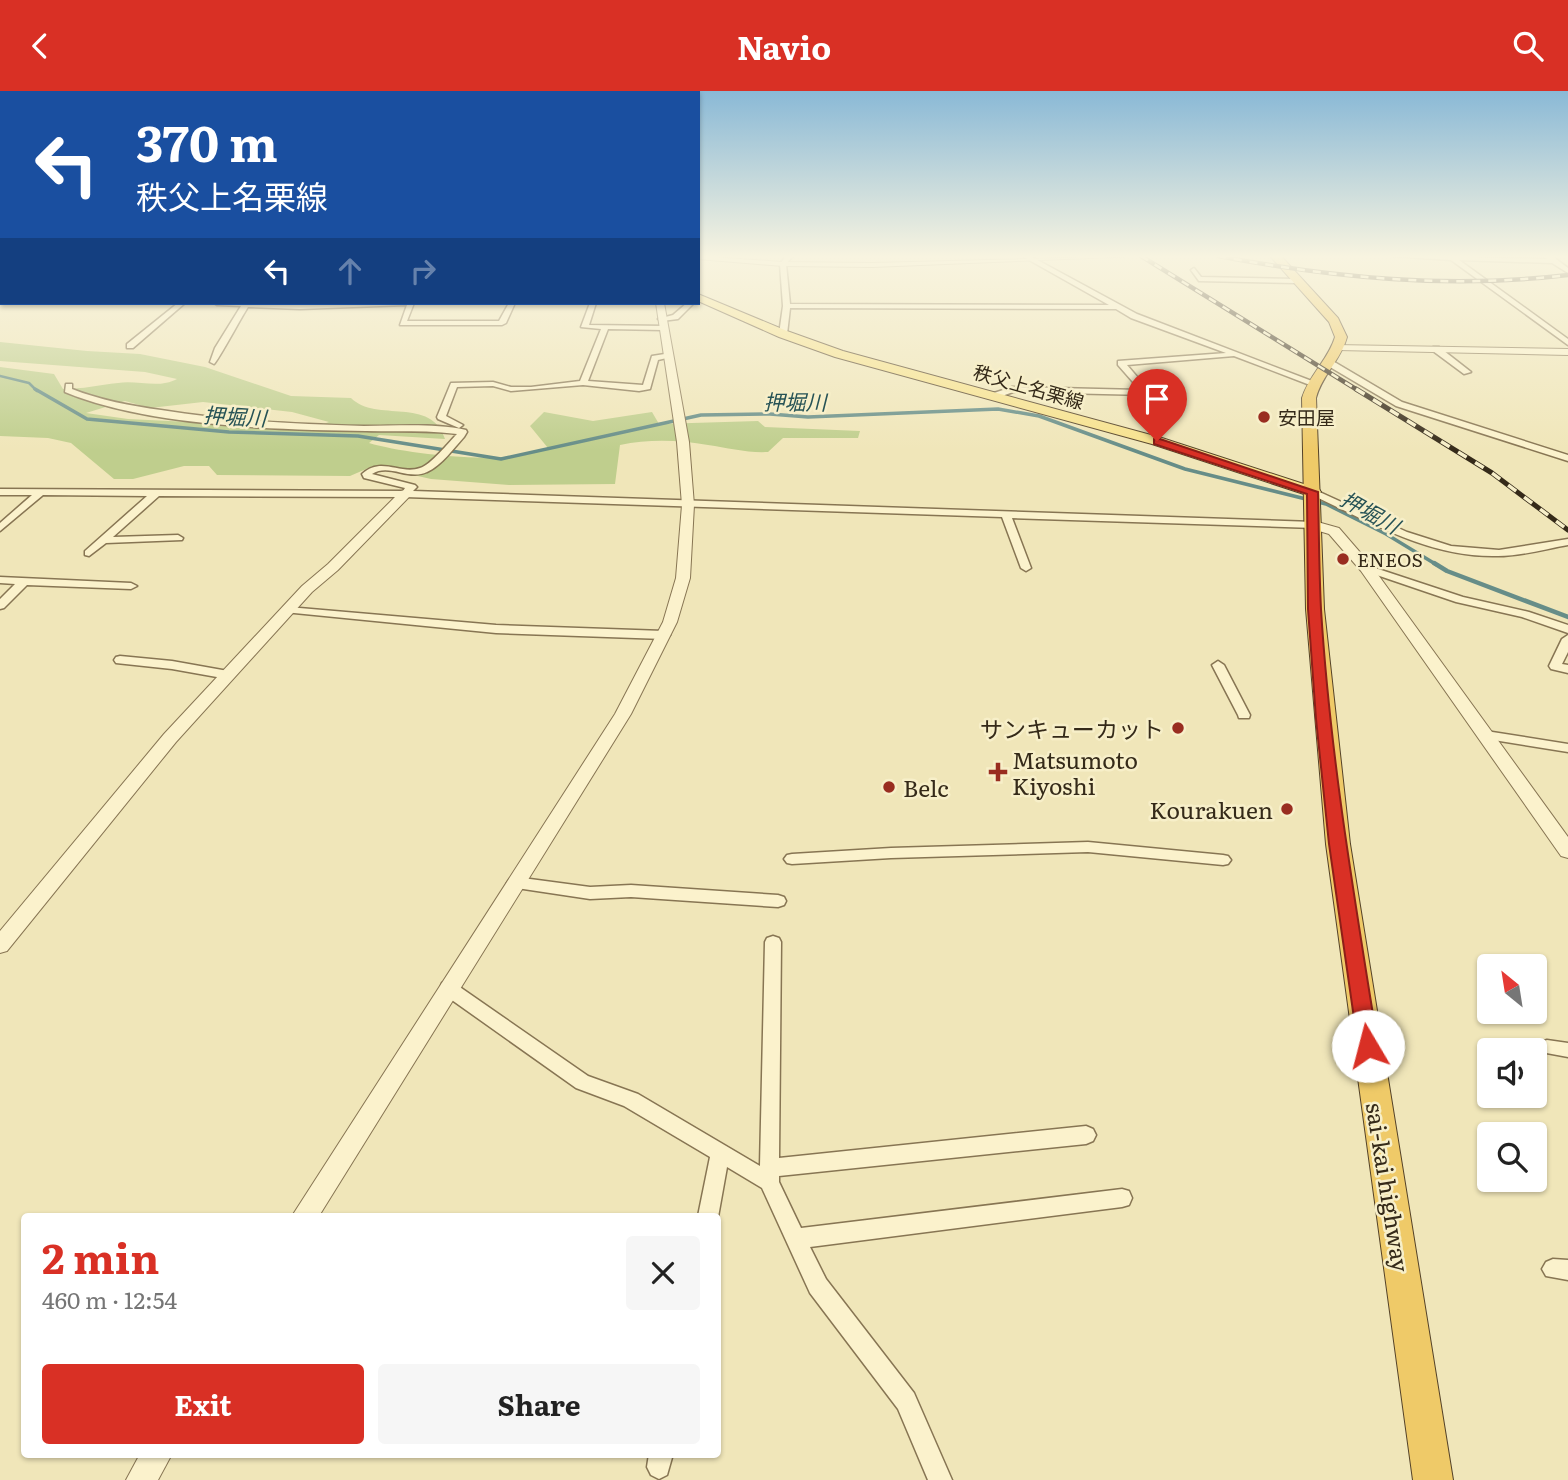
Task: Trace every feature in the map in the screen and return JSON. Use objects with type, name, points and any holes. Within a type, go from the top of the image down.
[{"type":"highway","points":[[1332,321],[1339,329],[1341,337],[1338,347]]},
{"type":"highway","name":"sai-kai highway","points":[[1338,347],[1313,383],[1309,398],[1315,609],[1338,844],[1433,1480]]},
{"type":"main road","name":"秩父上名栗線","points":[[753,321],[839,354],[1157,441],[1313,508]]},
{"type":"street","points":[[130,346],[160,321]]},
{"type":"street","points":[[214,362],[236,321]]},
{"type":"street","points":[[404,321],[403,323],[502,323],[503,321]]},
{"type":"street","points":[[587,321],[585,327],[605,328],[667,321]]},
{"type":"street","points":[[783,334],[785,321]]},
{"type":"street","points":[[1149,321],[1313,383]]},
{"type":"street","points":[[1538,321],[1568,343]]},
{"type":"street","points":[[307,1213],[623,714],[664,635],[683,578],[688,505],[683,442],[663,323]]},
{"type":"street","points":[[583,383],[605,328]]},
{"type":"street","points":[[1338,347],[1568,352]]},
{"type":"street","points":[[1436,349],[1467,372]]},
{"type":"street","points":[[463,432],[460,425],[441,417],[454,385],[493,384],[511,389],[583,383],[647,387],[655,358],[668,355]]},
{"type":"street","points":[[994,396],[1012,389],[1147,393],[1121,363],[1234,355]]},
{"type":"street","points":[[1328,362],[1399,404],[1568,458]]},
{"type":"street","points":[[69,386],[68,390],[88,398],[171,416],[353,429],[417,426],[463,432]]},
{"type":"street","points":[[0,945],[170,738],[288,610],[412,487],[367,477],[367,474],[378,467],[419,471],[428,469],[463,432]]},
{"type":"street","points":[[0,492],[405,494],[1006,515],[1313,508],[1460,549],[1499,553],[1568,541]]},
{"type":"street","points":[[0,528],[41,492]]},
{"type":"street","points":[[89,553],[156,493]]},
{"type":"street","points":[[1313,508],[1366,568],[1568,851]]},
{"type":"street","points":[[1006,515],[1026,568]]},
{"type":"street","points":[[103,540],[178,538]]},
{"type":"street","points":[[1366,568],[1460,600],[1525,614],[1568,629]]},
{"type":"street","points":[[0,580],[131,586]]},
{"type":"street","points":[[0,606],[24,580]]},
{"type":"street","points":[[288,610],[496,629],[664,635]]},
{"type":"street","points":[[1568,639],[1555,666],[1568,669]]},
{"type":"street","points":[[120,660],[172,665],[228,675]]},
{"type":"street","points":[[1218,665],[1244,715]]},
{"type":"street","points":[[1486,735],[1568,748]]},
{"type":"street","points":[[793,859],[903,852],[1088,848],[1223,860]]},
{"type":"street","points":[[515,883],[590,893],[631,891],[778,901]]},
{"type":"street","points":[[773,942],[769,1175],[818,1286],[906,1401],[940,1480]]},
{"type":"street","points":[[448,988],[582,1082],[631,1100],[720,1153],[769,1175],[1086,1135]]},
{"type":"street","points":[[1547,1047],[1568,1050]]},
{"type":"street","points":[[709,1213],[720,1153]]},
{"type":"street","points":[[796,1239],[1122,1198]]},
{"type":"street","points":[[141,1480],[155,1458]]},
{"type":"green space","points":[[0,342],[140,354],[205,367],[291,396],[351,398],[374,409],[428,418],[438,426],[445,439],[379,435],[369,443],[433,455],[509,457],[548,448],[530,426],[544,412],[593,421],[652,412],[659,424],[758,421],[765,427],[860,431],[858,438],[783,438],[768,452],[675,441],[620,445],[615,484],[509,485],[431,479],[400,472],[393,466],[373,466],[350,476],[217,475],[209,466],[184,466],[133,479],[114,479],[71,443],[48,438],[0,436],[0,367],[54,374],[63,389],[126,382],[156,384],[177,379],[145,372],[0,361]],"holes":[[[125,401],[150,408],[203,402],[292,412],[329,422],[312,428],[128,419],[86,413]]]},
{"type":"waterway","name":"押堀川","points":[[0,376],[29,383],[35,389]]},
{"type":"waterway","name":"押堀川","points":[[35,389],[87,419],[229,432],[358,436],[501,459],[701,415],[770,414],[808,417],[998,409],[1039,416],[1185,469],[1326,504],[1386,534],[1437,565]]},
{"type":"waterway","name":"押堀川","points":[[1434,563],[1447,571],[1568,617]]},
{"type":"railway","points":[[1246,321],[1359,391]]},
{"type":"railway","points":[[1356,389],[1492,473],[1568,530]]},
{"type":"place","name":"安田屋","points":[[1264,417]]},
{"type":"place","name":"ENEOS","points":[[1343,559]]},
{"type":"place","name":"サンキューカット","points":[[1178,728]]},
{"type":"place","name":"Matsumoto Kiyoshi","points":[[998,772]]},
{"type":"place","name":"Belc","points":[[889,787]]},
{"type":"place","name":"Kourakuen","points":[[1287,809]]},
{"type":"route","points":[[1157,441],[1312,492],[1315,609],[1324,719],[1338,844],[1368,1046]]}]
